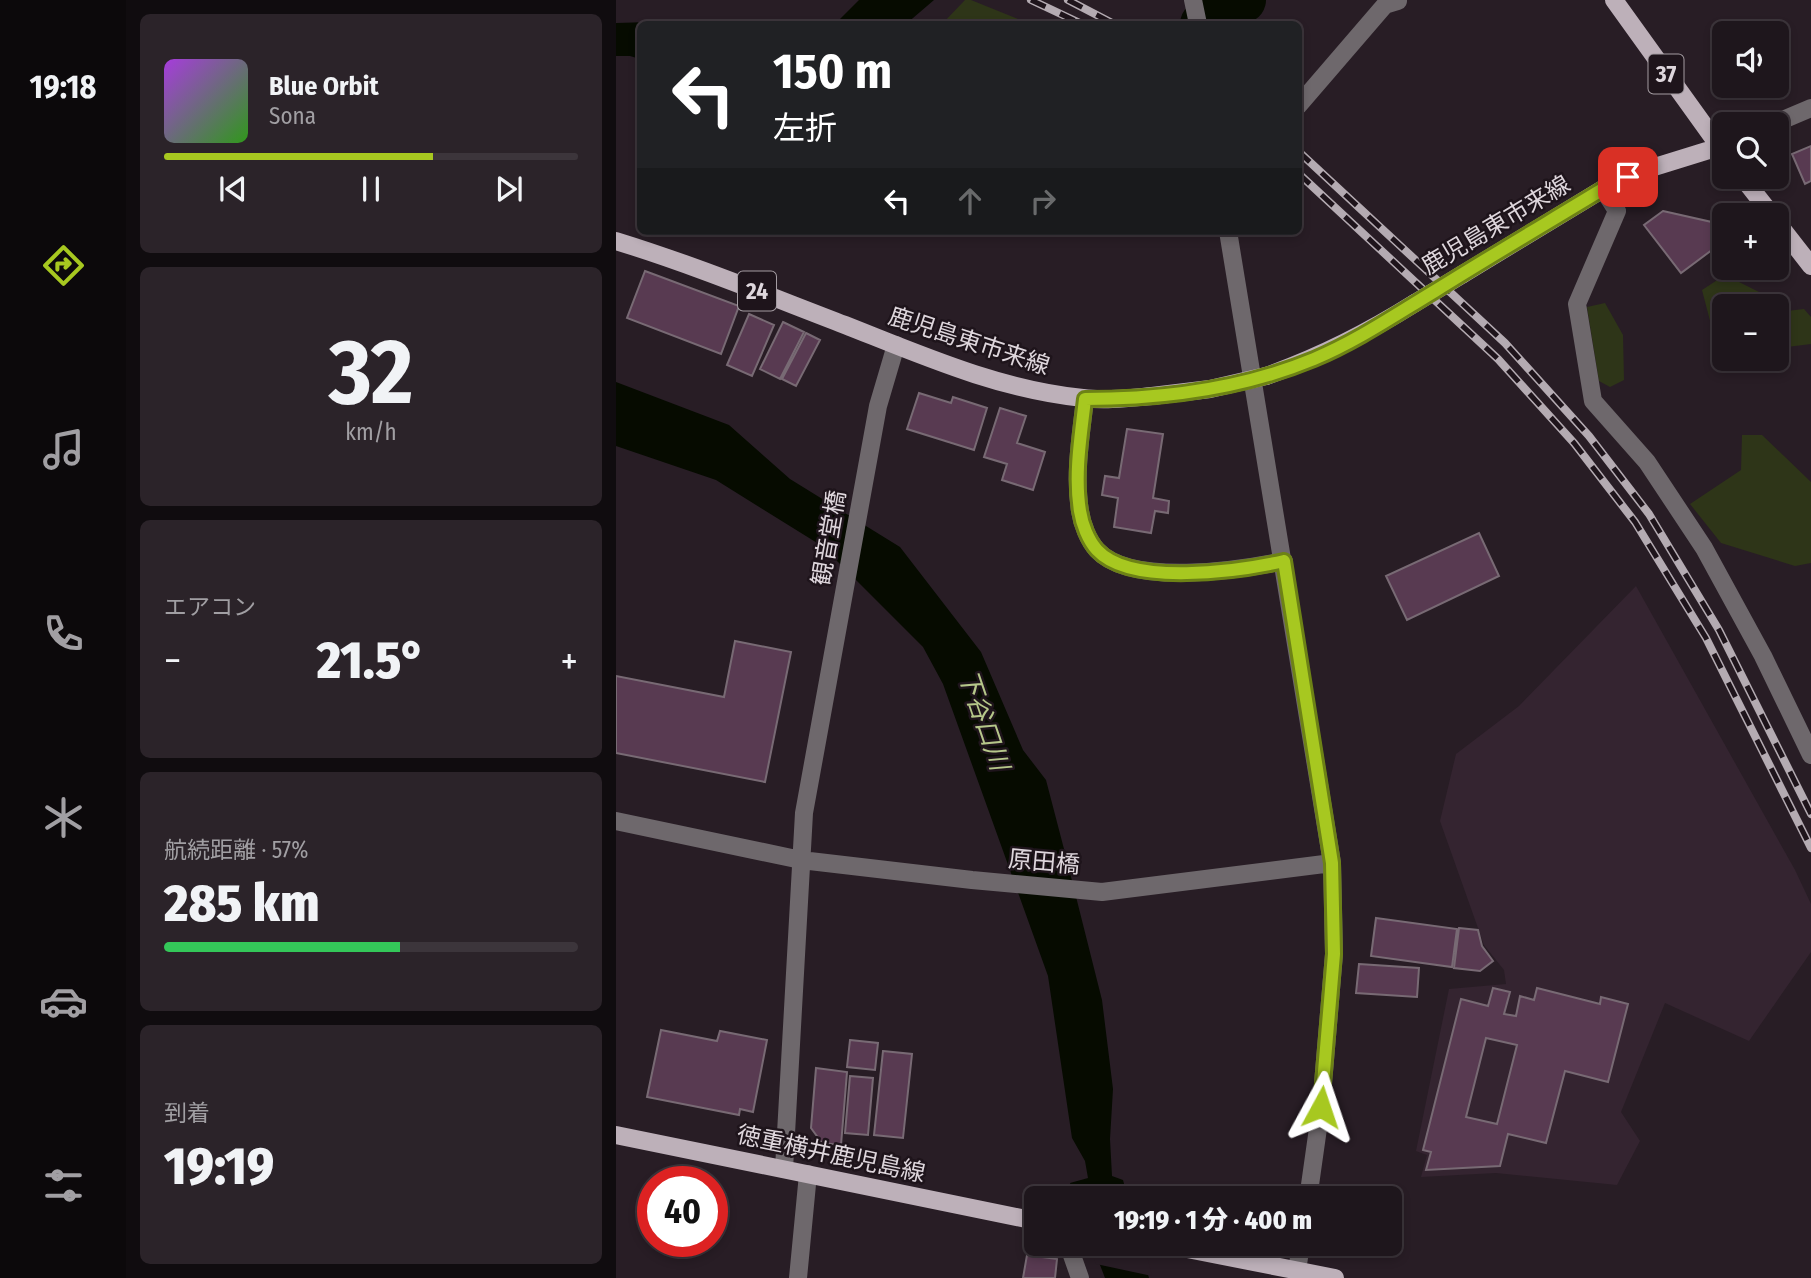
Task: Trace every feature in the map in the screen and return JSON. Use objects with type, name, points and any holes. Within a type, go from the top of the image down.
[{"type":"main road","name":"37","points":[[1614,0],[1712,135]]},
{"type":"main road","name":"鹿児島東市来線","points":[[616,241],[671,258],[896,345],[1004,382],[1044,393],[1085,399],[1152,396],[1210,389],[1266,376],[1315,358],[1367,333],[1603,189],[1648,169],[1712,152]]},
{"type":"main road","points":[[1751,189],[1763,203]]},
{"type":"main road","points":[[1789,238],[1811,266]]},
{"type":"main road","name":"徳重横井鹿児島線","points":[[616,1135],[1024,1219]]},
{"type":"main road","points":[[1222,1256],[1335,1278]]},
{"type":"street","points":[[1193,0],[1197,21]]},
{"type":"street","points":[[1302,102],[1385,5],[1398,1]]},
{"type":"street","points":[[1789,117],[1811,108]]},
{"type":"street","points":[[1603,189],[1617,211],[1577,304],[1593,401],[1647,462],[1704,548],[1763,656],[1811,755]]},
{"type":"street","points":[[1229,235],[1332,863],[1334,954],[1321,1107],[1310,1186]]},
{"type":"street","name":"観音堂橋","points":[[784,1169],[804,813],[878,406],[896,345]]},
{"type":"street","points":[[1085,399],[1078,471],[1080,512],[1086,531],[1098,551],[1118,564],[1150,572],[1222,572],[1284,561]]},
{"type":"street","name":"原田橋","points":[[616,821],[801,860],[1101,892],[1332,863]]},
{"type":"street","points":[[798,1278],[808,1174]]},
{"type":"street","points":[[1072,1256],[1080,1278]]},
{"type":"street","points":[[1297,1271],[1299,1256]]},
{"type":"shaded area","points":[[1636,586],[1795,870],[1811,904],[1811,952],[1749,1041],[1665,1003],[1621,1112],[1640,1141],[1617,1185],[1496,1173],[1421,1177],[1427,1155],[1416,1151],[1449,989],[1506,984],[1504,970],[1484,945],[1440,821],[1456,754],[1519,706]]},
{"type":"green space","points":[[965,0],[971,0],[1023,21],[945,21]]},
{"type":"green space","points":[[1717,280],[1735,280],[1763,294],[1712,294],[1712,328],[1702,290]]},
{"type":"green space","points":[[1605,303],[1623,335],[1624,380],[1610,387],[1599,381],[1587,307]]},
{"type":"green space","points":[[1804,309],[1811,317],[1811,344],[1789,347],[1789,311]]},
{"type":"green space","points":[[1742,435],[1762,435],[1811,482],[1811,563],[1795,566],[1721,543],[1690,504],[1741,470]]},
{"type":"water","points":[[859,0],[934,0],[910,21],[834,21],[840,19]]},
{"type":"water","points":[[637,22],[637,58],[616,56],[616,23]]},
{"type":"water","name":"下谷口川","points":[[616,382],[729,425],[790,479],[900,547],[981,652],[1023,750],[1046,780],[1102,1000],[1113,1089],[1110,1139],[1112,1176],[1123,1180],[1125,1186],[1071,1186],[1070,1183],[1088,1178],[1085,1161],[1072,1138],[1048,976],[943,684],[923,647],[822,546],[716,480],[616,446]]},
{"type":"water","points":[[1097,1256],[1143,1256],[1149,1278],[1105,1278]]},
{"type":"pier","points":[[1093,1256],[1147,1256],[1152,1276],[1096,1264]]},
{"type":"building","points":[[1811,146],[1811,181],[1805,184],[1792,154]]},
{"type":"building","points":[[1663,211],[1712,222],[1712,250],[1681,273],[1644,225]]},
{"type":"building","points":[[645,271],[739,306],[721,354],[627,318]]},
{"type":"building","points":[[749,314],[774,325],[752,376],[727,365]]},
{"type":"building","points":[[783,322],[804,332],[780,379],[760,369]]},
{"type":"building","points":[[806,333],[820,340],[796,386],[782,379]]},
{"type":"building","points":[[919,393],[951,403],[953,397],[987,408],[974,450],[907,429]]},
{"type":"building","points":[[1000,408],[1026,416],[1017,443],[1045,452],[1033,490],[1002,480],[1007,464],[984,457]]},
{"type":"building","points":[[1127,429],[1163,434],[1153,498],[1169,501],[1168,513],[1155,511],[1151,533],[1114,527],[1118,498],[1102,495],[1105,476],[1119,478]]},
{"type":"building","points":[[1479,533],[1499,576],[1407,620],[1386,576]]},
{"type":"building","points":[[735,641],[791,652],[765,782],[616,753],[616,676],[724,697]]},
{"type":"building","points":[[1376,918],[1457,929],[1452,967],[1371,956]]},
{"type":"building","points":[[1459,928],[1478,930],[1482,946],[1493,961],[1480,971],[1454,968]]},
{"type":"building","points":[[1359,964],[1419,968],[1417,997],[1356,993]]},
{"type":"building","points":[[1493,988],[1510,992],[1504,1014],[1516,1016],[1520,996],[1534,1000],[1537,988],[1600,1004],[1601,997],[1628,1004],[1608,1082],[1565,1071],[1546,1143],[1508,1134],[1500,1166],[1426,1170],[1431,1152],[1423,1150],[1461,999],[1488,1006]],"holes":[[[1486,1038],[1517,1045],[1497,1124],[1466,1117]]]},
{"type":"building","points":[[661,1030],[717,1041],[720,1031],[767,1040],[753,1112],[740,1109],[739,1115],[647,1097]]},
{"type":"building","points":[[850,1040],[878,1043],[875,1070],[847,1067]]},
{"type":"building","points":[[883,1051],[912,1054],[903,1138],[874,1135]]},
{"type":"building","points":[[816,1068],[847,1072],[841,1145],[822,1143],[811,1128]]},
{"type":"building","points":[[850,1076],[873,1078],[868,1135],[845,1133]]},
{"type":"building","points":[[1027,1256],[1057,1259],[1055,1278],[1023,1278]]},
{"type":"waterway","points":[[1208,21],[1243,0]]},
{"type":"railway","points":[[1031,0],[1076,21]]},
{"type":"railway","points":[[1068,0],[1108,21]]},
{"type":"railway","points":[[1302,155],[1505,343],[1589,436],[1649,514],[1719,630],[1811,814]]},
{"type":"railway","points":[[1302,177],[1498,359],[1574,443],[1635,522],[1706,638],[1811,848]]},
{"type":"route","points":[[1321,1107],[1334,954],[1332,863],[1284,561],[1222,572],[1150,572],[1118,564],[1098,551],[1086,531],[1080,512],[1078,471],[1085,399],[1118,399],[1210,389],[1266,376],[1315,358],[1367,333],[1603,189],[1628,177]]}]
